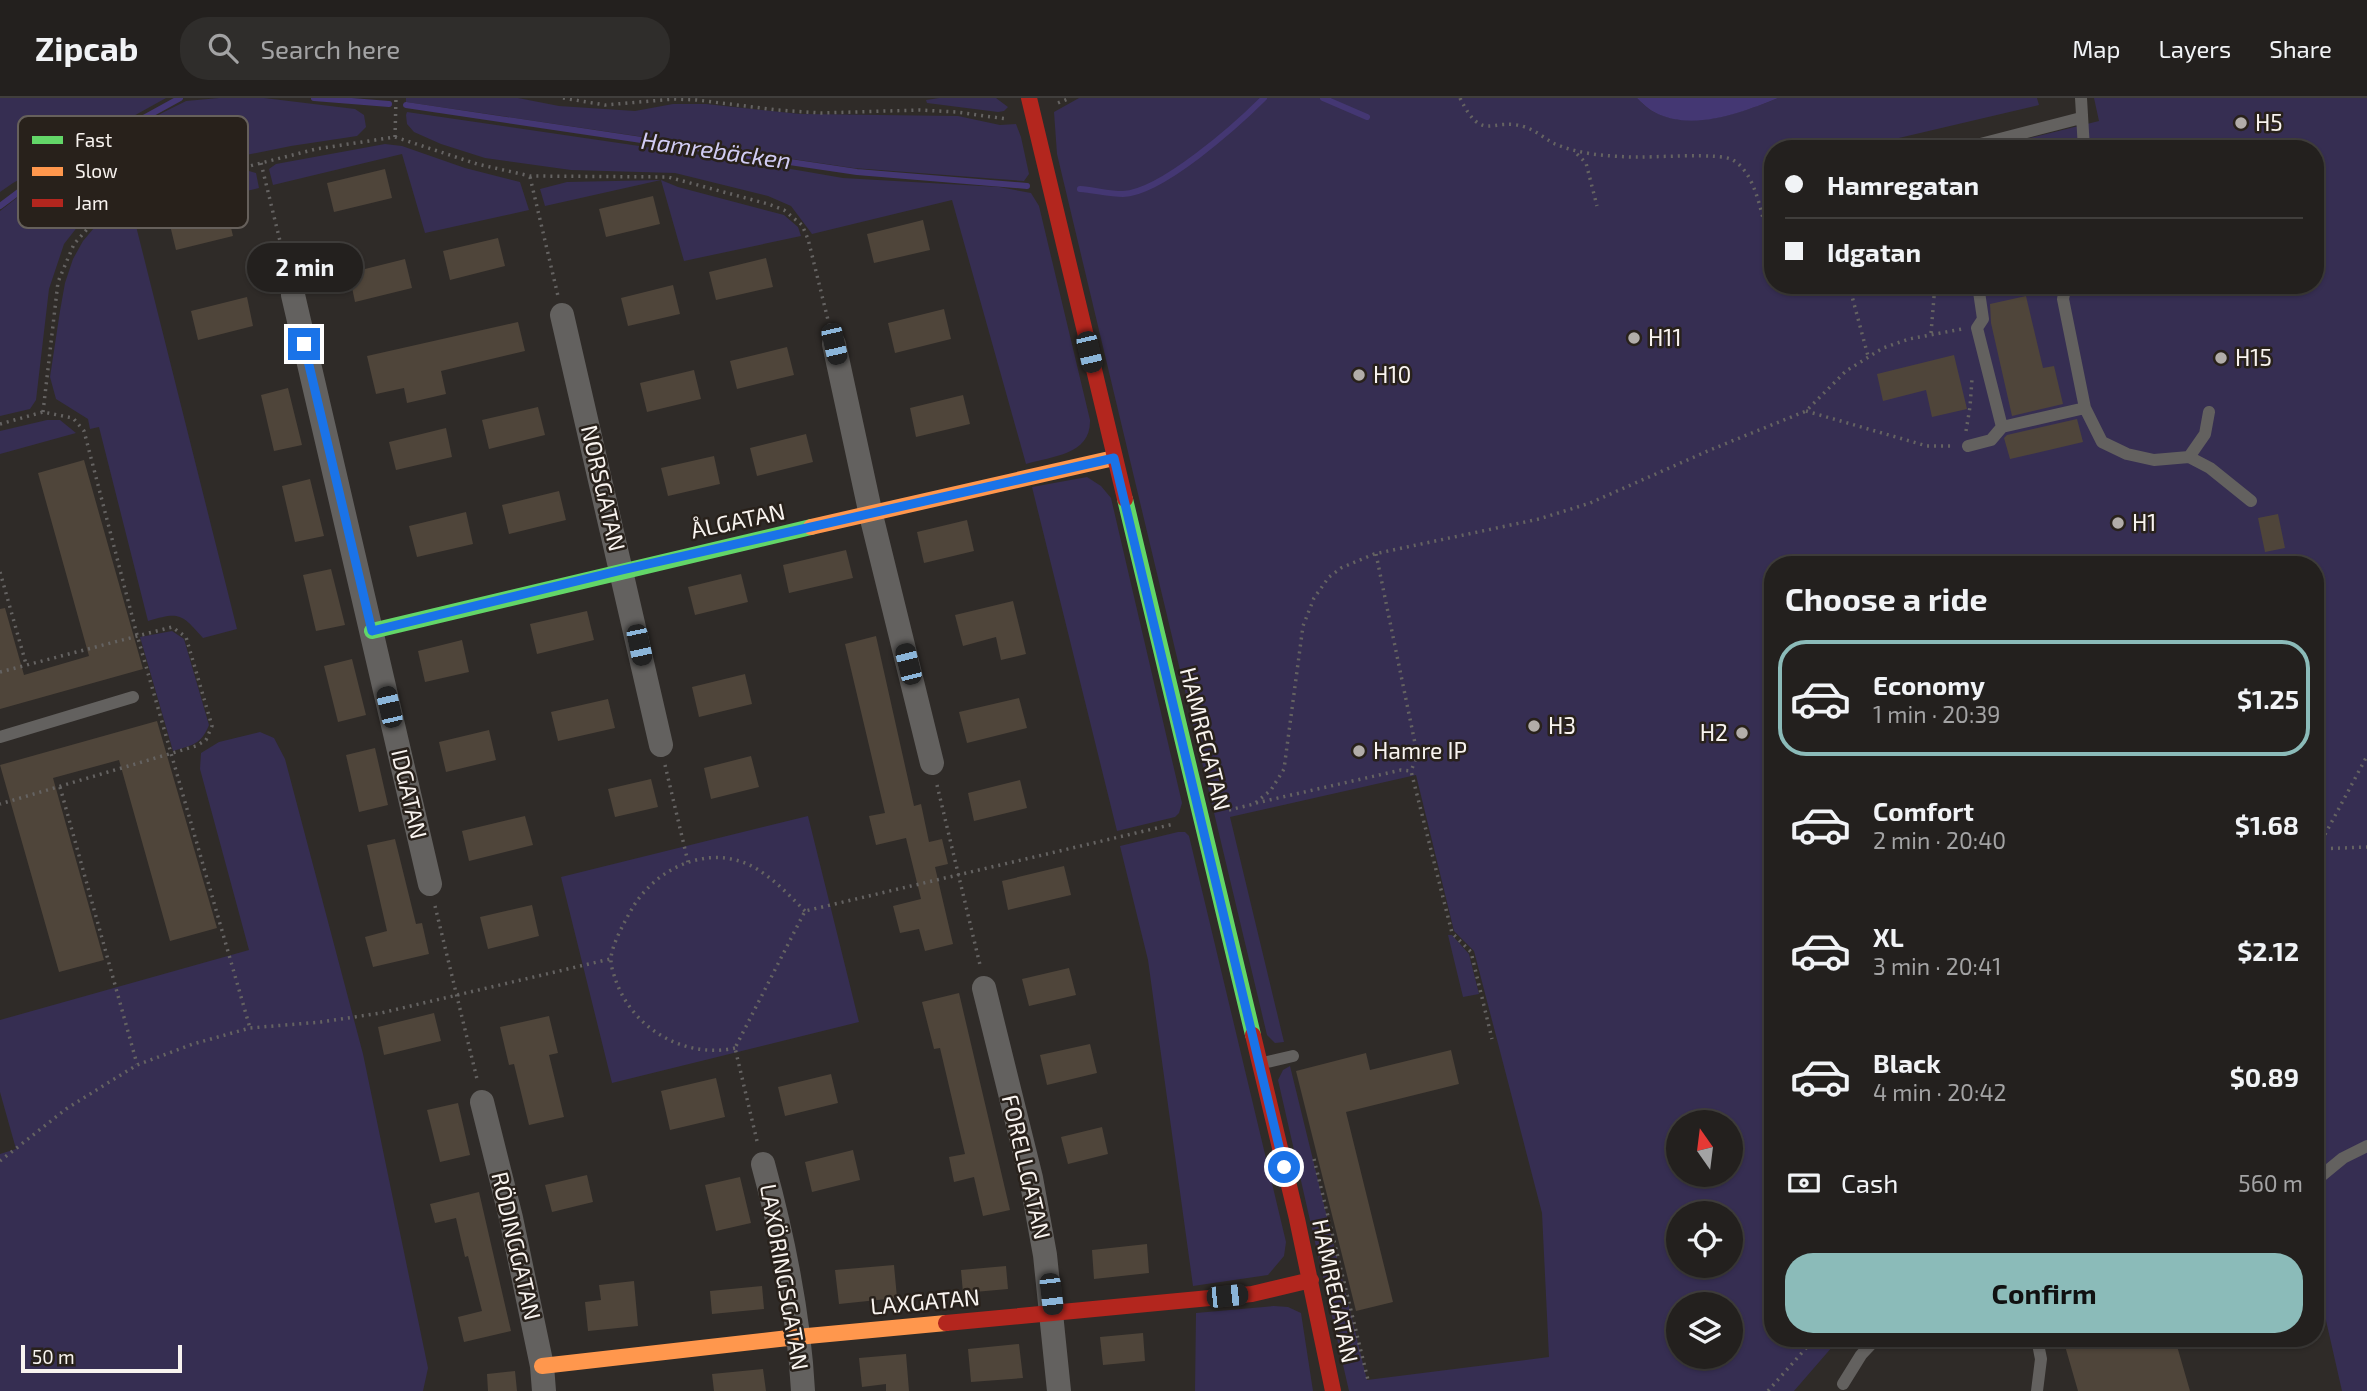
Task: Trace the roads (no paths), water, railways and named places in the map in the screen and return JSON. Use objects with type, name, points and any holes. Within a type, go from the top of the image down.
[{"type":"street","name":"HAMREGATAN","points":[[1031,106],[1311,1280],[1333,1391]]},
{"type":"street","name":"IDGATAN","points":[[293,295],[430,884]]},
{"type":"street","name":"NORSGATAN","points":[[562,315],[660,745]]},
{"type":"street","points":[[834,344],[932,763]]},
{"type":"street","name":"ÅLGATAN","points":[[372,631],[622,570],[1114,458]]},
{"type":"street","name":"FORELLGATAN","points":[[984,988],[1031,1178],[1053,1313],[1059,1391]]},
{"type":"street","name":"RÖDINGGATAN","points":[[482,1102],[542,1366],[544,1391]]},
{"type":"street","name":"LAXÖRINGSGATAN","points":[[763,1164],[778,1220],[803,1391]]},
{"type":"street","name":"LAXGATAN","points":[[542,1366],[797,1337],[1252,1294],[1311,1280]]},
{"type":"lane","points":[[2081,98],[2083,140]]},
{"type":"lane","points":[[1996,140],[2081,118]]},
{"type":"lane","points":[[1979,294],[1983,319],[1977,328],[2003,427]]},
{"type":"lane","points":[[2064,294],[2085,408],[2102,442],[2127,454],[2154,460],[2189,457],[2210,468],[2251,501]]},
{"type":"lane","points":[[1965,446],[1991,440],[2003,427],[2085,408]]},
{"type":"lane","points":[[2189,457],[2205,434],[2209,412]]},
{"type":"lane","points":[[0,737],[134,697]]},
{"type":"lane","points":[[1260,1064],[1293,1056]]},
{"type":"lane","points":[[2324,1174],[2343,1158],[2367,1146]]},
{"type":"lane","points":[[1843,1384],[1868,1347]]},
{"type":"lane","points":[[2037,1391],[2041,1359],[2039,1347]]},
{"type":"waterway","name":"Hamrebäcken","points":[[147,116],[180,98]]},
{"type":"waterway","name":"Hamrebäcken","points":[[314,98],[389,104]]},
{"type":"waterway","name":"Hamrebäcken","points":[[1080,189],[1123,194],[1139,191],[1198,156],[1264,98]]},
{"type":"waterway","points":[[1323,98],[1367,117]]},
{"type":"waterway","name":"Hamrebäcken","points":[[406,105],[857,172],[1027,186]]},
{"type":"waterway","name":"Hamrebäcken","points":[[0,206],[18,192]]},
{"type":"place","name":"H5","points":[[2241,123]]},
{"type":"place","name":"H11","points":[[1634,338]]},
{"type":"place","name":"H15","points":[[2221,358]]},
{"type":"place","name":"H10","points":[[1359,375]]},
{"type":"place","name":"H1","points":[[2118,523]]},
{"type":"place","name":"H3","points":[[1534,726]]},
{"type":"place","name":"H2","points":[[1742,733]]},
{"type":"place","name":"Hamre IP","points":[[1359,751]]}]
